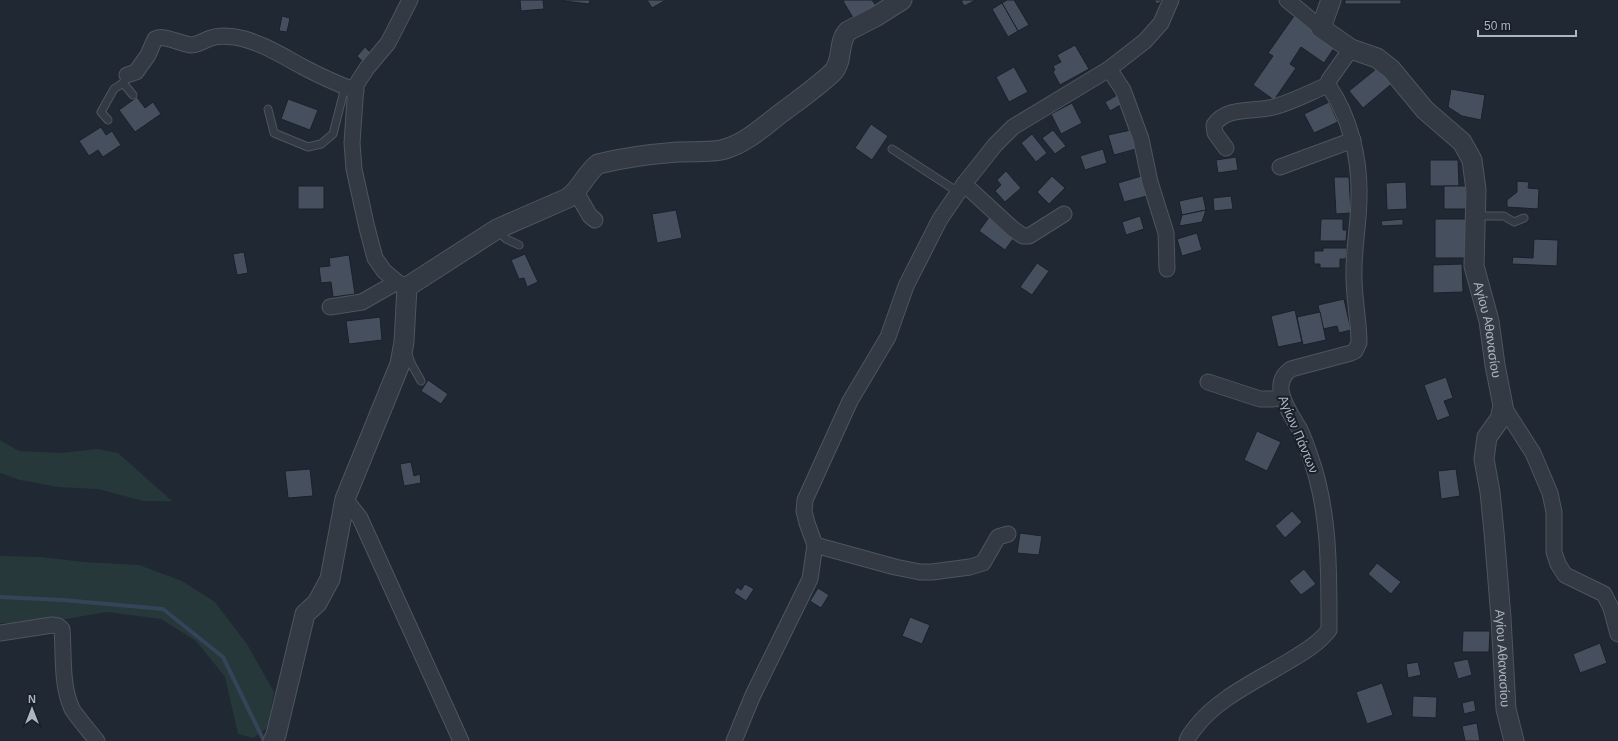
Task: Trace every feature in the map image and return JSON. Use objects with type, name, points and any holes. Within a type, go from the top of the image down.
[{"type":"street","points":[[351,89],[356,86],[367,68],[388,43],[410,0]]},
{"type":"street","points":[[330,307],[362,302],[402,284],[497,229],[568,198],[576,192],[590,170],[598,164],[670,153],[725,149],[738,144],[798,101],[834,71],[839,60],[845,34],[902,0]]},
{"type":"street","points":[[734,741],[753,695],[810,579],[815,545],[804,511],[805,500],[850,401],[888,337],[906,286],[940,219],[961,188],[995,144],[1013,127],[1109,69],[1141,45],[1156,31],[1171,0]]},
{"type":"street","name":"Αγίου Αθανασίου","points":[[1287,0],[1321,28],[1351,49],[1377,58],[1386,65],[1394,72],[1416,101],[1453,133],[1465,146],[1472,160],[1476,190],[1474,266],[1489,321],[1495,366],[1503,406],[1500,419],[1486,437],[1484,459],[1490,492],[1494,532],[1506,709],[1514,741]]},
{"type":"street","points":[[1321,28],[1331,0]]},
{"type":"street","points":[[125,79],[136,72],[148,55],[157,37],[183,44],[194,45],[212,37],[222,36],[243,39],[261,45],[351,89]]},
{"type":"street","points":[[1226,148],[1216,133],[1214,125],[1217,120],[1232,112],[1276,107],[1328,85],[1329,80],[1351,49]]},
{"type":"street","points":[[1109,69],[1123,90],[1141,139],[1150,182],[1166,233],[1167,269]]},
{"type":"street","name":"Αγίων Πάντων","points":[[1187,741],[1198,723],[1208,713],[1248,685],[1312,647],[1323,638],[1329,630],[1328,550],[1320,488],[1302,436],[1282,396],[1280,388],[1285,373],[1291,369],[1351,354],[1358,348],[1359,338],[1354,271],[1359,196],[1356,160],[1353,140],[1346,119],[1328,85]]},
{"type":"street","points":[[351,89],[354,169],[375,258],[384,271],[402,284]]},
{"type":"street","points":[[1280,167],[1353,140]]},
{"type":"street","points":[[961,188],[1023,236],[1028,236],[1064,214]]},
{"type":"street","points":[[576,192],[590,216],[595,220]]},
{"type":"street","points":[[273,741],[276,735],[305,614],[317,602],[330,579],[345,499],[400,364],[404,342],[402,284]]},
{"type":"street","points":[[1208,382],[1260,400],[1273,399],[1282,396]]},
{"type":"street","points":[[1503,406],[1533,453],[1550,493],[1554,512],[1554,552],[1558,564],[1565,575],[1604,594],[1618,634]]},
{"type":"street","points":[[345,499],[360,518],[461,741]]},
{"type":"street","points":[[815,545],[895,567],[920,572],[932,572],[970,567],[983,563],[998,537],[1008,534]]},
{"type":"street","points":[[0,633],[52,625],[58,626],[62,629],[66,688],[69,699],[73,710],[97,741]]},
{"type":"lane","points":[[108,120],[101,112],[114,89],[125,79],[133,95]]},
{"type":"lane","points":[[268,109],[274,133],[308,147],[321,144],[333,134],[351,89]]},
{"type":"lane","points":[[892,149],[961,188]]},
{"type":"lane","points":[[1475,216],[1504,216],[1514,222],[1524,218]]},
{"type":"lane","points":[[497,229],[506,239],[519,245]]},
{"type":"lane","points":[[404,342],[412,365],[421,380]]},
{"type":"shaded area","points":[[0,440],[19,451],[61,453],[97,449],[118,453],[172,501],[143,501],[98,489],[58,487],[20,480],[0,473]]},
{"type":"shaded area","points":[[0,556],[41,557],[84,562],[139,565],[182,581],[215,602],[247,644],[274,692],[268,728],[253,738],[238,734],[225,677],[196,641],[161,619],[107,612],[42,623],[0,623]]},
{"type":"building","points":[[520,0],[543,0],[544,9],[521,11]]},
{"type":"building","points":[[564,0],[590,0],[589,4]]},
{"type":"building","points":[[647,0],[666,0],[652,8]]},
{"type":"building","points":[[872,0],[877,7],[855,21],[843,1]]},
{"type":"building","points":[[961,0],[976,0],[964,6]]},
{"type":"building","points":[[1007,0],[1014,0],[1029,25],[1018,31],[1002,3]]},
{"type":"building","points":[[1154,0],[1163,0],[1157,4]]},
{"type":"building","points":[[1345,0],[1401,0],[1401,4],[1345,4]]},
{"type":"building","points":[[1002,3],[1018,31],[1008,37],[992,9]]},
{"type":"building","points":[[282,16],[290,18],[287,32],[279,31]]},
{"type":"building","points":[[1294,16],[1336,45],[1324,63],[1301,47],[1290,64],[1296,68],[1274,100],[1253,85],[1273,56],[1268,53]]},
{"type":"building","points":[[1075,45],[1089,69],[1060,85],[1053,72],[1055,70],[1053,66],[1061,62],[1057,55]]},
{"type":"building","points":[[365,47],[372,54],[364,63],[357,56]]},
{"type":"building","points":[[1381,65],[1395,81],[1363,108],[1349,91]]},
{"type":"building","points":[[1014,67],[1028,92],[1009,102],[996,77]]},
{"type":"building","points":[[1451,89],[1485,95],[1481,120],[1462,116],[1448,107]]},
{"type":"building","points":[[1119,94],[1124,103],[1110,111],[1105,102]]},
{"type":"building","points":[[137,97],[145,108],[153,102],[161,114],[135,132],[119,110]]},
{"type":"building","points":[[288,99],[318,110],[310,130],[281,119]]},
{"type":"building","points":[[1329,102],[1338,122],[1314,133],[1304,114]]},
{"type":"building","points":[[1072,103],[1082,123],[1061,134],[1051,114]]},
{"type":"building","points":[[871,124],[888,136],[872,160],[855,148]]},
{"type":"building","points":[[101,127],[106,135],[112,131],[121,145],[103,157],[98,150],[89,156],[79,141]]},
{"type":"building","points":[[1053,130],[1066,146],[1055,154],[1042,138]]},
{"type":"building","points":[[1131,130],[1136,149],[1114,155],[1108,135]]},
{"type":"building","points":[[1032,134],[1047,153],[1036,162],[1021,143]]},
{"type":"building","points":[[1103,149],[1107,163],[1085,170],[1080,156]]},
{"type":"building","points":[[1236,157],[1238,170],[1218,173],[1216,160]]},
{"type":"building","points":[[1430,160],[1458,160],[1459,186],[1430,186]]},
{"type":"building","points":[[1006,171],[1021,188],[1005,202],[995,191],[1001,185],[997,180]]},
{"type":"building","points":[[1145,175],[1151,195],[1124,202],[1118,183]]},
{"type":"building","points":[[1052,176],[1065,188],[1049,204],[1037,192]]},
{"type":"building","points":[[1334,177],[1349,177],[1351,213],[1336,214]]},
{"type":"building","points":[[1517,181],[1529,182],[1528,188],[1539,189],[1538,209],[1507,207],[1507,200],[1517,192]]},
{"type":"building","points":[[1406,182],[1407,209],[1387,210],[1386,183]]},
{"type":"building","points":[[298,186],[324,186],[324,209],[298,209]]},
{"type":"building","points":[[1444,186],[1466,186],[1467,209],[1444,209]]},
{"type":"building","points":[[1203,196],[1206,210],[1182,215],[1179,201]]},
{"type":"building","points":[[1231,196],[1233,209],[1214,211],[1213,198]]},
{"type":"building","points":[[676,210],[682,238],[657,243],[652,214]]},
{"type":"building","points":[[1206,210],[1202,222],[1179,226],[1182,215]]},
{"type":"building","points":[[990,216],[1016,235],[1005,250],[979,231]]},
{"type":"building","points":[[1140,216],[1144,229],[1126,235],[1122,222]]},
{"type":"building","points":[[1321,219],[1343,219],[1343,230],[1347,230],[1346,241],[1320,241]]},
{"type":"building","points":[[1403,219],[1403,225],[1382,226],[1381,221]]},
{"type":"building","points":[[1435,219],[1466,219],[1466,258],[1435,258]]},
{"type":"building","points":[[1197,233],[1202,250],[1182,256],[1177,239]]},
{"type":"building","points":[[1534,239],[1558,240],[1557,266],[1512,264],[1513,257],[1533,258]]},
{"type":"building","points":[[1323,248],[1347,248],[1346,259],[1340,259],[1340,268],[1320,268],[1320,264],[1314,264],[1314,251],[1323,251]]},
{"type":"building","points":[[244,252],[248,273],[237,275],[233,254]]},
{"type":"building","points":[[525,254],[538,282],[527,287],[524,278],[519,279],[511,260]]},
{"type":"building","points":[[349,255],[355,294],[333,297],[331,282],[321,283],[319,267],[330,266],[329,258]]},
{"type":"building","points":[[1037,263],[1049,271],[1032,295],[1020,287]]},
{"type":"building","points":[[1462,264],[1463,292],[1433,293],[1433,265]]},
{"type":"building","points":[[1344,299],[1351,330],[1339,333],[1337,326],[1323,329],[1318,305]]},
{"type":"building","points":[[1295,310],[1302,342],[1278,347],[1271,316]]},
{"type":"building","points":[[1320,312],[1326,340],[1303,345],[1297,317]]},
{"type":"building","points":[[380,317],[382,340],[349,344],[346,321]]},
{"type":"building","points":[[1446,377],[1453,398],[1444,401],[1450,416],[1437,421],[1424,385]]},
{"type":"building","points":[[428,380],[448,394],[441,404],[421,391]]},
{"type":"building","points":[[1257,431],[1281,442],[1267,471],[1244,460]]},
{"type":"building","points":[[411,462],[414,476],[420,474],[421,483],[404,486],[400,464]]},
{"type":"building","points":[[310,469],[313,496],[288,498],[285,471]]},
{"type":"building","points":[[1456,469],[1460,496],[1441,499],[1438,471]]},
{"type":"building","points":[[1292,511],[1302,522],[1285,538],[1275,526]]},
{"type":"building","points":[[1020,533],[1042,536],[1039,555],[1017,553]]},
{"type":"building","points":[[1377,563],[1401,582],[1391,594],[1368,574]]},
{"type":"building","points":[[1304,569],[1316,584],[1301,595],[1289,581]]},
{"type":"building","points":[[745,584],[754,589],[746,601],[734,593],[737,587],[741,590]]},
{"type":"building","points":[[818,588],[829,595],[821,608],[810,601]]},
{"type":"building","points":[[910,617],[930,625],[922,644],[902,636]]},
{"type":"building","points":[[1463,631],[1490,631],[1489,652],[1462,652]]},
{"type":"building","points":[[1600,643],[1607,663],[1580,673],[1573,654]]},
{"type":"building","points":[[1468,659],[1472,675],[1458,679],[1453,662]]},
{"type":"building","points":[[1418,662],[1421,675],[1408,678],[1406,664]]},
{"type":"building","points":[[1382,683],[1393,715],[1367,724],[1356,692]]},
{"type":"building","points":[[1413,696],[1437,697],[1436,718],[1412,717]]},
{"type":"building","points":[[1474,700],[1476,711],[1464,714],[1462,703]]},
{"type":"building","points":[[1477,723],[1480,741],[1465,741],[1462,726]]},
{"type":"waterway","points":[[0,597],[63,600],[163,609],[223,657],[264,741]]}]
